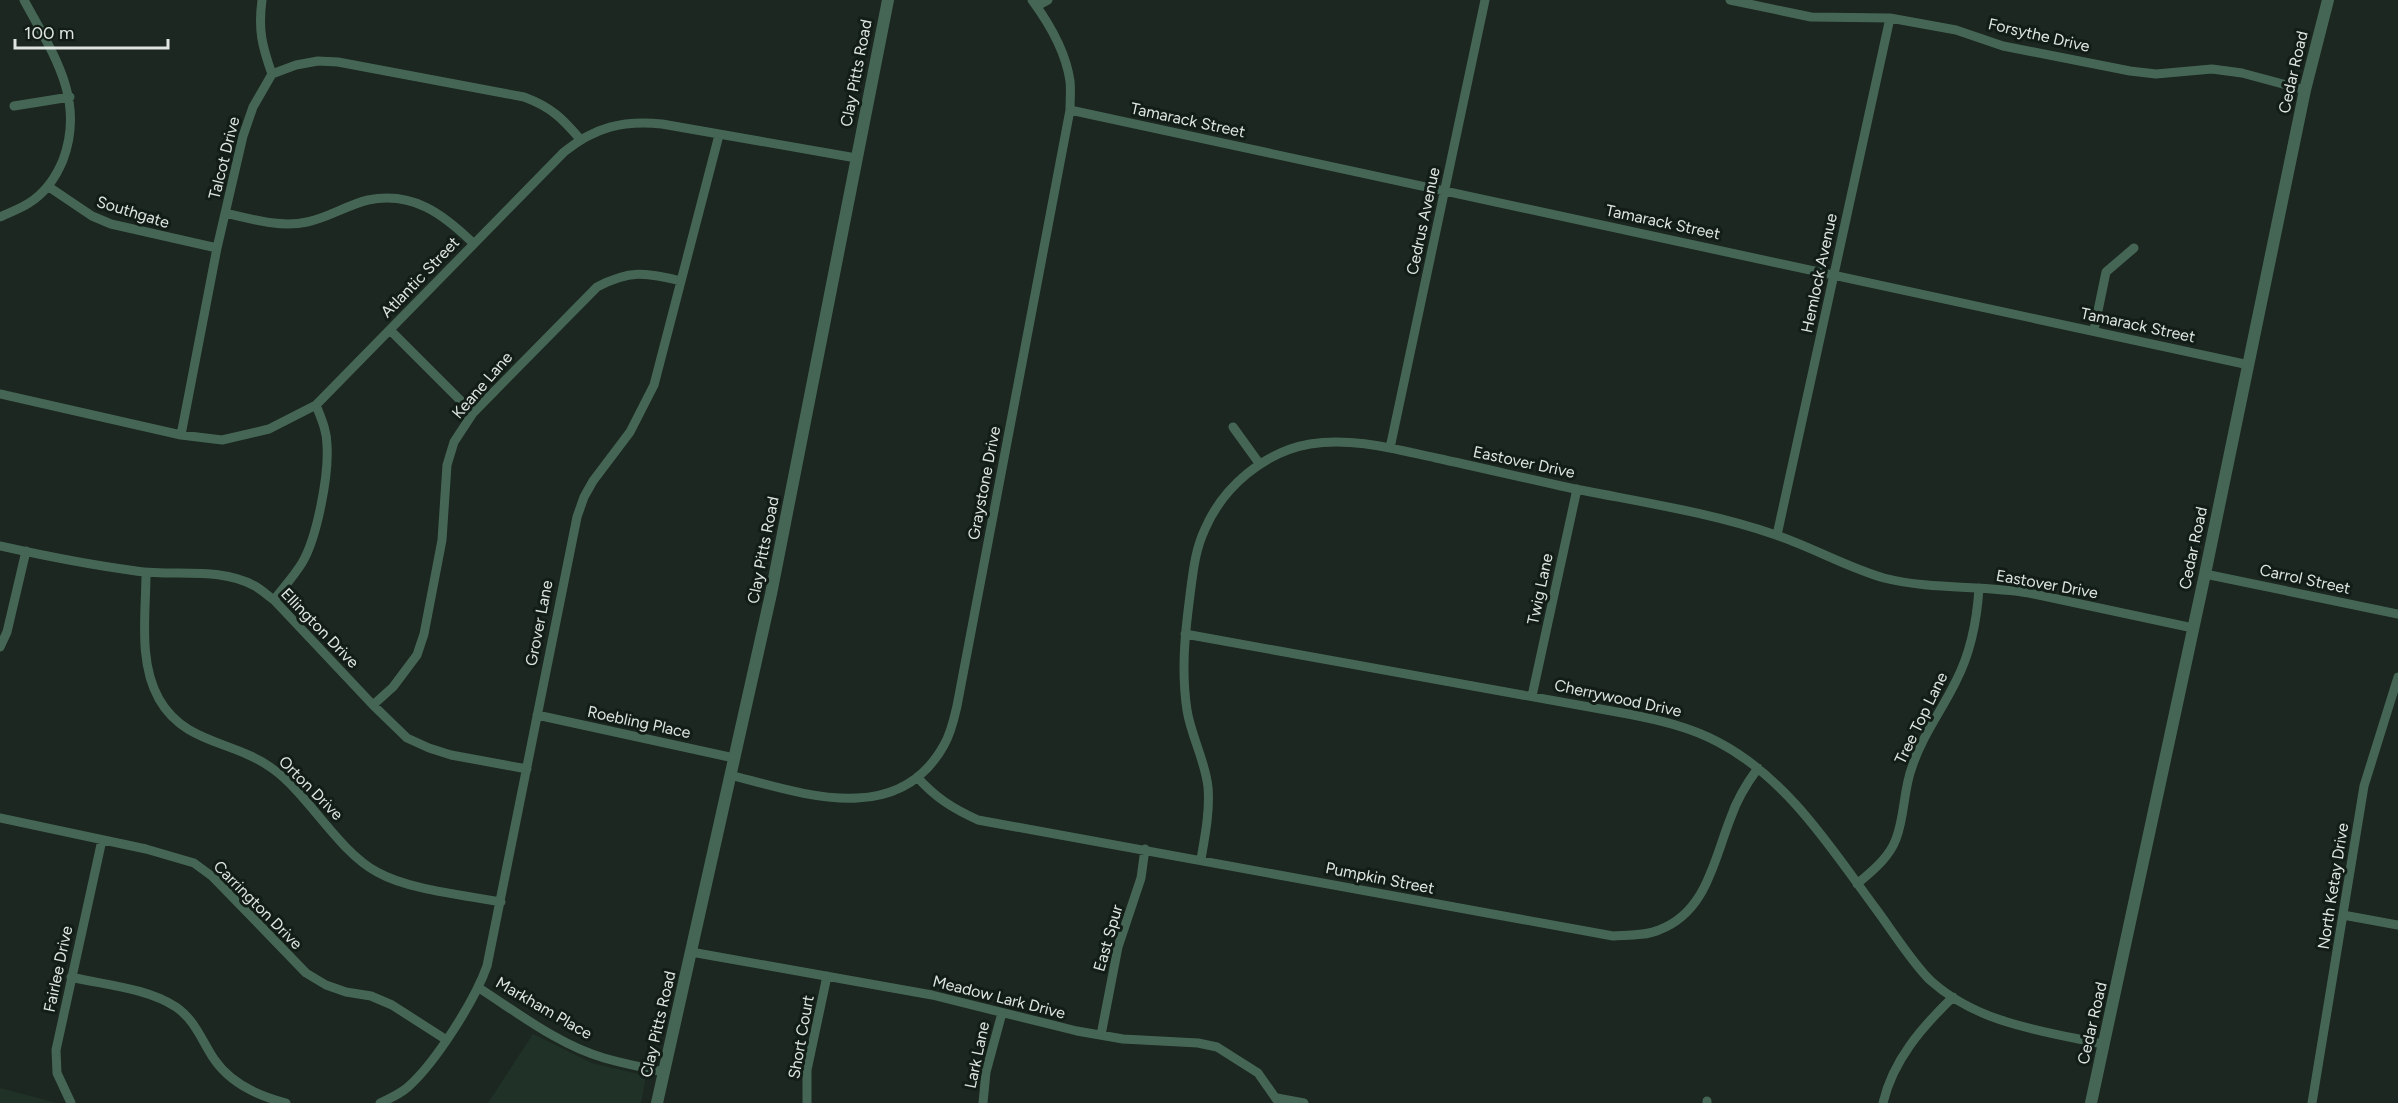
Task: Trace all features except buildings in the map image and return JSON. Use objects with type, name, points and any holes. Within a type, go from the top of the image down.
[{"type":"street","points":[[262,0],[259,21],[261,45],[272,74],[296,65],[318,61],[338,62],[524,97],[544,105],[560,116],[580,139]]},
{"type":"street","name":"Clay Pitts Road","points":[[657,1103],[771,594],[888,0]]},
{"type":"street","points":[[1035,3],[1048,0]]},
{"type":"street","name":"Cedrus Avenue","points":[[1390,448],[1485,0]]},
{"type":"street","name":"Forsythe Drive","points":[[1730,0],[1810,17],[1890,18],[1956,30],[2003,46],[2130,71],[2156,74],[2212,69],[2242,73],[2305,90]]},
{"type":"street","name":"Cedar Road","points":[[2091,1103],[2205,574],[2305,90],[2328,0]]},
{"type":"street","points":[[0,217],[29,203],[49,187],[68,146],[72,119],[70,97],[59,68],[27,1]]},
{"type":"street","name":"Graystone Drive","points":[[730,775],[814,796],[859,800],[897,789],[917,777],[944,745],[957,706],[1070,110],[1070,82],[1062,55],[1035,3]]},
{"type":"street","name":"Hemlock Avenue","points":[[1777,535],[1890,18]]},
{"type":"street","name":"Talcot Drive","points":[[181,435],[217,248],[247,122],[272,74]]},
{"type":"street","points":[[14,106],[70,97]]},
{"type":"street","name":"Tamarack Street","points":[[1070,110],[2249,364]]},
{"type":"street","name":"Atlantic Street","points":[[0,394],[181,435],[222,440],[249,435],[269,429],[316,405],[564,152],[580,139],[602,128],[639,121],[856,158]]},
{"type":"street","name":"Grover Lane","points":[[380,1103],[407,1088],[424,1069],[479,988],[487,966],[577,517],[593,481],[630,432],[654,385],[718,135]]},
{"type":"street","name":"Southgate","points":[[49,187],[78,208],[111,224],[217,248]]},
{"type":"street","points":[[225,213],[260,221],[305,223],[368,200],[405,199],[426,206],[450,220],[473,243]]},
{"type":"street","points":[[2094,330],[2106,272],[2134,248]]},
{"type":"street","name":"Keane Lane","points":[[373,705],[393,687],[417,655],[428,615],[442,540],[447,465],[454,442],[473,413],[597,287],[612,279],[630,274],[650,273],[681,281]]},
{"type":"street","points":[[390,330],[473,413]]},
{"type":"street","points":[[274,600],[302,563],[311,544],[316,522],[327,468],[327,445],[325,428],[316,405]]},
{"type":"street","points":[[1233,427],[1259,463]]},
{"type":"street","name":"Eastover Drive","points":[[1201,860],[1207,824],[1208,787],[1200,751],[1187,713],[1183,676],[1185,634],[1196,556],[1204,530],[1216,509],[1229,493],[1259,463],[1306,445],[1334,441],[1390,448],[1711,516],[1777,535],[1882,577],[1910,584],[2029,593],[2193,628]]},
{"type":"street","name":"Twig Lane","points":[[1532,696],[1577,489]]},
{"type":"street","name":"Ellington Drive","points":[[0,546],[94,566],[147,573],[218,575],[255,586],[274,600],[373,705],[408,738],[451,755],[527,769]]},
{"type":"street","points":[[0,647],[7,632],[26,551]]},
{"type":"street","name":"Orton Drive","points":[[147,573],[146,654],[149,676],[159,699],[176,721],[194,734],[257,758],[275,770],[355,855],[375,871],[395,880],[501,902]]},
{"type":"street","name":"Carrol Street","points":[[2205,574],[2398,614]]},
{"type":"street","name":"Tree Top Lane","points":[[1857,884],[1882,862],[1896,840],[1912,766],[1957,680],[1969,650],[1978,616],[1979,588]]},
{"type":"street","name":"Cherrywood Drive","points":[[1185,634],[1668,722],[1719,742],[1758,768],[1797,806],[1930,980],[1976,1011],[1998,1021],[2103,1044]]},
{"type":"street","name":"North Ketay Drive","points":[[2312,1103],[2364,786],[2398,677]]},
{"type":"street","name":"Roebling Place","points":[[537,715],[734,758]]},
{"type":"street","name":"Pumpkin Street","points":[[917,777],[934,796],[955,810],[978,820],[1613,936],[1635,935],[1659,930],[1681,918],[1701,894],[1714,869],[1731,817],[1745,785],[1758,768]]},
{"type":"street","name":"Carrington Drive","points":[[0,818],[155,851],[194,863],[213,877],[306,973],[326,985],[346,992],[371,996],[392,1005],[445,1040]]},
{"type":"street","name":"Fairlee Drive","points":[[71,1103],[57,1073],[56,1050],[102,840]]},
{"type":"street","name":"East Spur","points":[[1101,1035],[1118,947],[1141,878],[1145,849]]},
{"type":"street","points":[[2343,915],[2398,925]]},
{"type":"street","name":"Meadow Lark Drive","points":[[691,952],[932,995],[1002,1013],[1123,1039],[1198,1043],[1217,1047],[1258,1073],[1278,1100]]},
{"type":"street","name":"Short Court","points":[[807,1103],[807,1070],[827,976]]},
{"type":"street","points":[[71,977],[138,992],[160,999],[177,1008],[194,1024],[215,1060],[230,1077],[248,1090],[286,1103]]},
{"type":"street","name":"Markham Place","points":[[479,988],[558,1038],[579,1048],[603,1058],[663,1072]]},
{"type":"street","points":[[1883,1103],[1892,1076],[1904,1054],[1919,1032],[1953,997]]},
{"type":"street","name":"Lark Lane","points":[[983,1103],[986,1072],[1002,1013]]},
{"type":"street","points":[[1278,1100],[1304,1103]]},
{"type":"shaded area","points":[[533,1034],[592,1063],[646,1076],[641,1103],[488,1103]]},
{"type":"shaded area","points":[[0,1088],[57,1103],[0,1103]]}]
